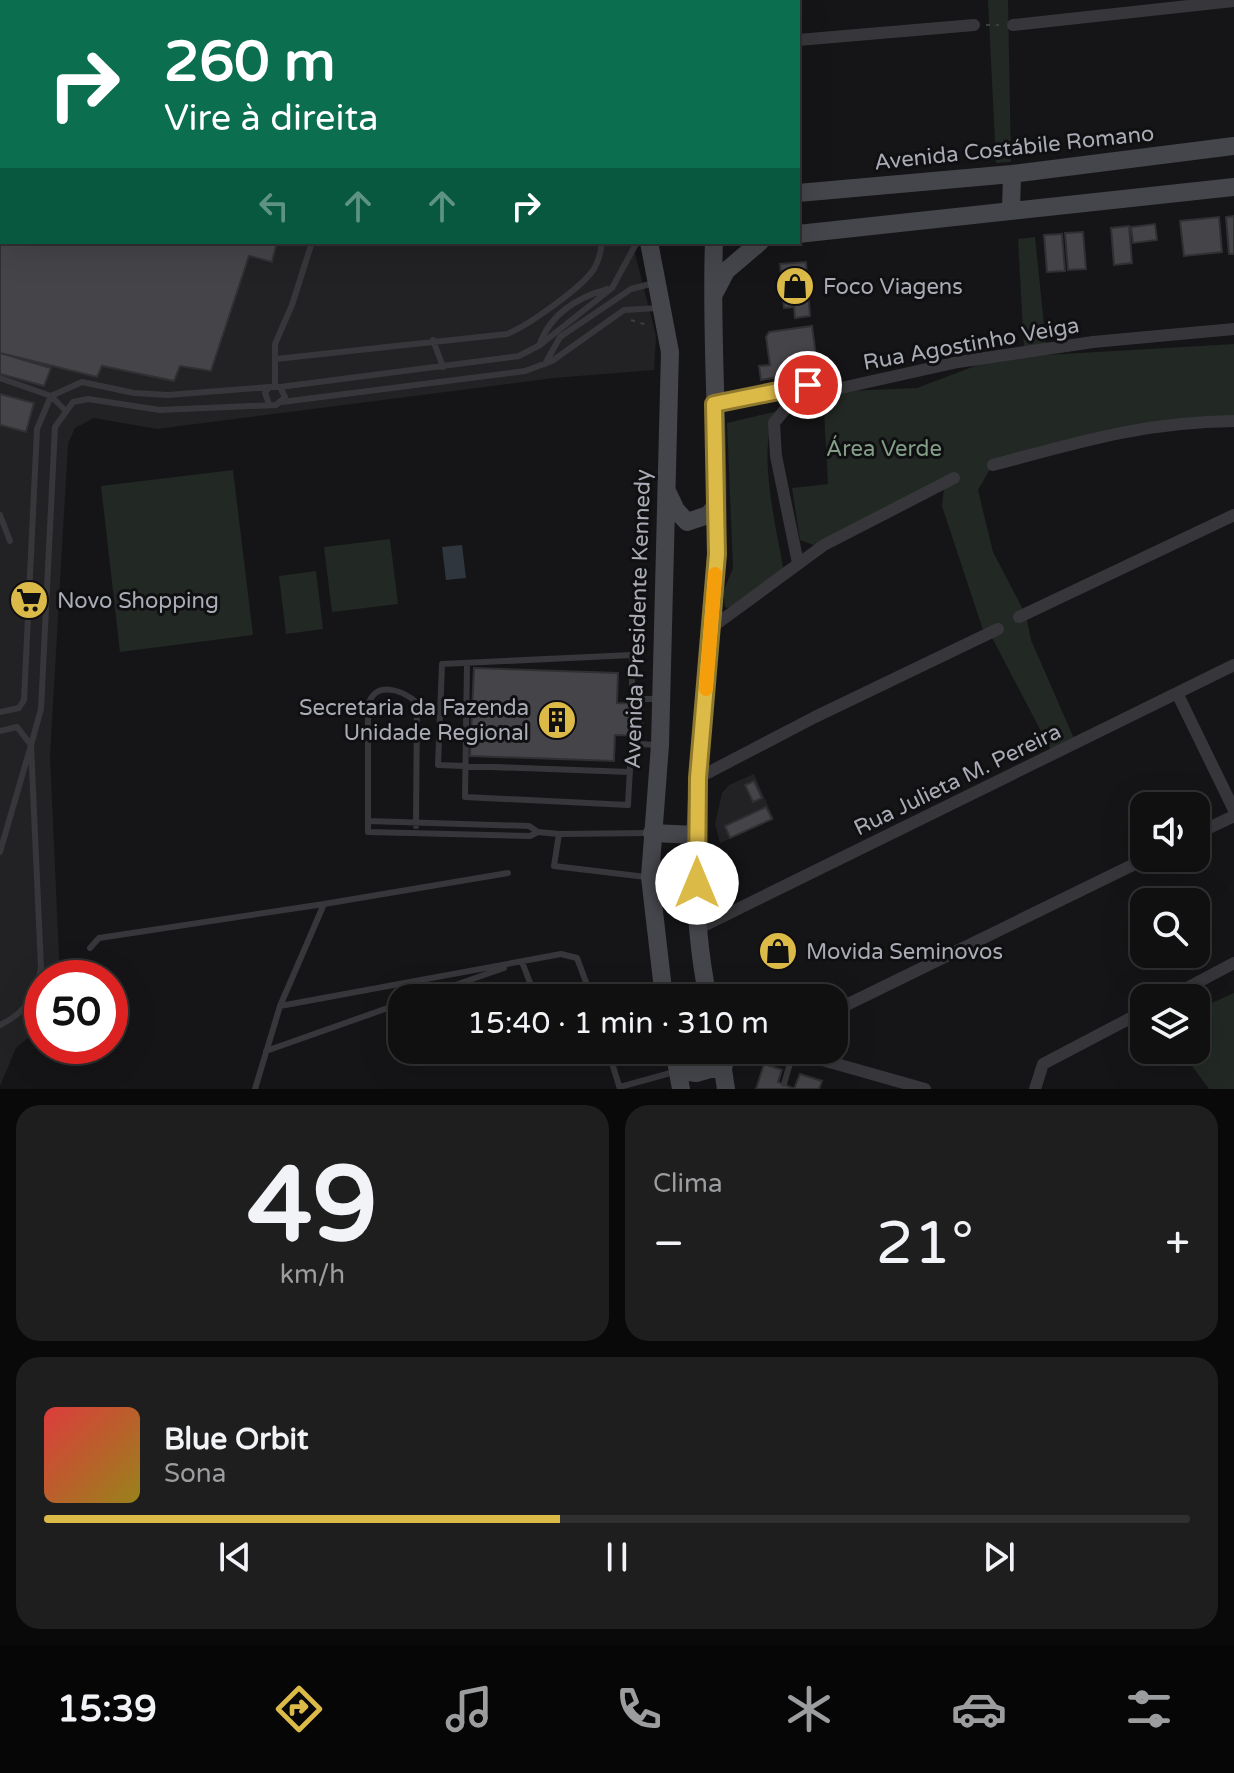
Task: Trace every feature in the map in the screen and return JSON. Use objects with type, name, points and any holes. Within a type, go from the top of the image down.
[{"type":"main road","name":"Avenida Costábile Romano","points":[[800,193],[1012,174],[1234,146]]},
{"type":"main road","points":[[1011,211],[1012,174]]},
{"type":"main road","points":[[800,234],[1234,187]]},
{"type":"main road","name":"Avenida Presidente Kennedy","points":[[649,244],[670,352],[664,485],[660,745],[650,877],[662,984]]},
{"type":"main road","points":[[706,984],[697,929],[697,835],[716,506],[714,244]]},
{"type":"main road","points":[[712,298],[726,271],[758,244]]},
{"type":"main road","points":[[664,485],[676,510],[687,522],[708,515],[716,506]]},
{"type":"main road","points":[[652,833],[697,835]]},
{"type":"main road","points":[[650,877],[661,870],[678,866],[697,883]]},
{"type":"main road","points":[[680,1080],[711,1064]]},
{"type":"main road","points":[[723,1064],[726,1089]]},
{"type":"street","points":[[1013,25],[1234,1]]},
{"type":"street","points":[[800,40],[974,25]]},
{"type":"street","name":"Rua Agostinho Veiga","points":[[798,563],[776,456],[774,423],[791,402],[958,362],[1093,342],[1234,329]]},
{"type":"street","points":[[993,465],[1117,431],[1175,422],[1234,421]]},
{"type":"street","points":[[711,628],[824,545],[954,478]]},
{"type":"street","points":[[1019,617],[1234,515]]},
{"type":"street","points":[[698,778],[815,717],[998,629]]},
{"type":"street","name":"Rua Julieta M. Pereira","points":[[697,929],[1234,665]]},
{"type":"street","points":[[1177,693],[1234,810]]},
{"type":"street","points":[[1210,827],[1234,816]]},
{"type":"street","points":[[848,1004],[1130,866]]},
{"type":"street","points":[[1194,984],[1234,963]]},
{"type":"street","points":[[1035,1089],[1043,1064],[1130,1018]]},
{"type":"street","points":[[836,1064],[925,1089]]},
{"type":"lane","points":[[269,404],[265,399],[275,387],[275,344],[292,305],[311,244]]},
{"type":"lane","points":[[276,359],[340,355],[433,340],[492,337],[523,328],[588,277],[597,264],[602,244]]},
{"type":"lane","points":[[0,712],[19,708],[24,700],[37,429],[51,396],[82,382],[134,393],[168,395],[275,387],[519,356],[540,345],[612,288],[636,244]]},
{"type":"lane","points":[[545,364],[560,337],[631,289],[658,282]]},
{"type":"lane","points":[[540,345],[551,320],[586,295],[612,288]]},
{"type":"lane","points":[[0,852],[41,709],[55,427],[73,402],[88,399],[160,410],[269,404],[525,371],[545,364],[614,316],[639,307],[664,309]]},
{"type":"lane","points":[[433,340],[443,367]]},
{"type":"lane","points":[[0,378],[51,396],[65,410]]},
{"type":"lane","points":[[714,404],[808,385]]},
{"type":"lane","points":[[275,387],[285,397],[282,402]]},
{"type":"lane","points":[[0,515],[10,541]]},
{"type":"lane","points":[[630,772],[438,765],[442,664],[632,655],[632,699],[661,699]]},
{"type":"lane","points":[[467,664],[465,797],[628,805],[631,750],[640,744],[660,745]]},
{"type":"lane","points":[[415,833],[417,703],[404,691],[377,691],[369,698],[368,707],[368,832],[530,836],[538,832]]},
{"type":"lane","points":[[0,731],[17,727],[31,745],[41,968],[35,994],[24,1009],[0,1025]]},
{"type":"lane","points":[[368,821],[529,826],[538,832],[559,834],[652,833]]},
{"type":"lane","points":[[559,834],[554,866],[650,877]]},
{"type":"lane","points":[[90,948],[99,938],[508,873]]},
{"type":"lane","points":[[256,1088],[280,1006],[324,904]]},
{"type":"lane","points":[[280,1006],[561,954],[577,958],[587,984]]},
{"type":"lane","points":[[458,984],[523,961]]},
{"type":"lane","points":[[523,961],[531,984]]},
{"type":"lane","points":[[266,1051],[388,1008]]},
{"type":"lane","points":[[612,1064],[620,1088],[680,1080]]},
{"type":"lane","points":[[784,1084],[788,1064]]},
{"type":"path","points":[[974,25],[1013,25]]},
{"type":"path","points":[[614,316],[618,323],[629,319],[649,326]]},
{"type":"shaded area","name":"Novo Shopping","points":[[0,244],[633,244],[656,336],[654,370],[554,378],[157,429],[94,418],[75,428],[68,444],[50,756],[59,960],[24,960],[24,1041],[16,1048],[0,1086]]},
{"type":"shaded area","points":[[462,545],[466,578],[446,580],[442,547]]},
{"type":"shaded area","points":[[754,774],[774,819],[720,843],[715,824],[722,793],[729,785]]},
{"type":"green space","points":[[988,0],[1008,0],[1011,162],[996,163]]},
{"type":"green space","points":[[1035,237],[1046,344],[1024,349],[1018,239]]},
{"type":"green space","name":"Área Verde","points":[[1234,344],[1234,421],[1187,422],[993,464],[978,490],[993,552],[1026,615],[1031,640],[1076,743],[1053,754],[990,634],[983,630],[942,506],[945,480],[819,547],[800,540],[792,488],[828,484],[823,392],[917,388],[996,358]]},
{"type":"green space","name":"Área Verde","points":[[778,411],[771,426],[768,466],[784,573],[736,610],[725,607],[723,592],[733,568],[727,423]]},
{"type":"green space","points":[[233,470],[253,635],[120,652],[101,486]]},
{"type":"green space","points":[[390,539],[398,604],[332,612],[324,547]]},
{"type":"green space","points":[[316,571],[323,629],[286,634],[279,576]]},
{"type":"green space","points":[[1234,993],[1234,1089],[1209,1089],[1190,1064],[1210,1064],[1210,1004]]},
{"type":"building","points":[[1234,216],[1234,254],[1229,254],[1226,217]]},
{"type":"building","points":[[1219,217],[1222,252],[1184,256],[1180,221]]},
{"type":"building","points":[[1155,224],[1157,240],[1133,243],[1131,227]]},
{"type":"building","points":[[1129,226],[1132,263],[1114,265],[1111,228]]},
{"type":"building","points":[[1083,232],[1086,269],[1068,270],[1065,233]]},
{"type":"building","points":[[1062,234],[1065,271],[1047,272],[1044,235]]},
{"type":"building","points":[[0,244],[276,244],[272,262],[249,256],[211,371],[180,366],[174,381],[102,366],[97,377],[0,353]]},
{"type":"building","name":"Foco Viagens","points":[[806,262],[810,316],[795,318],[794,307],[784,308],[780,264]]},
{"type":"building","points":[[812,326],[818,371],[761,380],[759,366],[770,365],[766,337],[769,332]]},
{"type":"building","points":[[0,353],[51,368],[44,386],[0,374]]},
{"type":"building","points":[[0,394],[34,403],[26,432],[0,425]]},
{"type":"building","name":"Secretaria da Fazenda Unidade Regional","points":[[474,668],[618,673],[617,703],[643,704],[642,736],[615,735],[614,761],[470,756]]},
{"type":"building","points":[[754,781],[762,798],[753,802],[745,785]]},
{"type":"building","points":[[766,807],[772,819],[730,838],[725,826]]},
{"type":"building","points":[[764,1064],[782,1070],[778,1082],[795,1089],[756,1089]]},
{"type":"building","points":[[800,1074],[822,1081],[819,1089],[794,1089]]},
{"type":"slow traffic","points":[[706,689],[715,574]]},
{"type":"place","name":"Foco Viagens","points":[[795,286]]},
{"type":"place","name":"Novo Shopping","points":[[29,600]]},
{"type":"place","name":"Secretaria da Fazenda Unidade Regional","points":[[557,720]]},
{"type":"place","name":"Movida Seminovos","points":[[778,951]]},
{"type":"route","points":[[697,883],[698,778],[717,554],[714,404],[808,385]]}]
